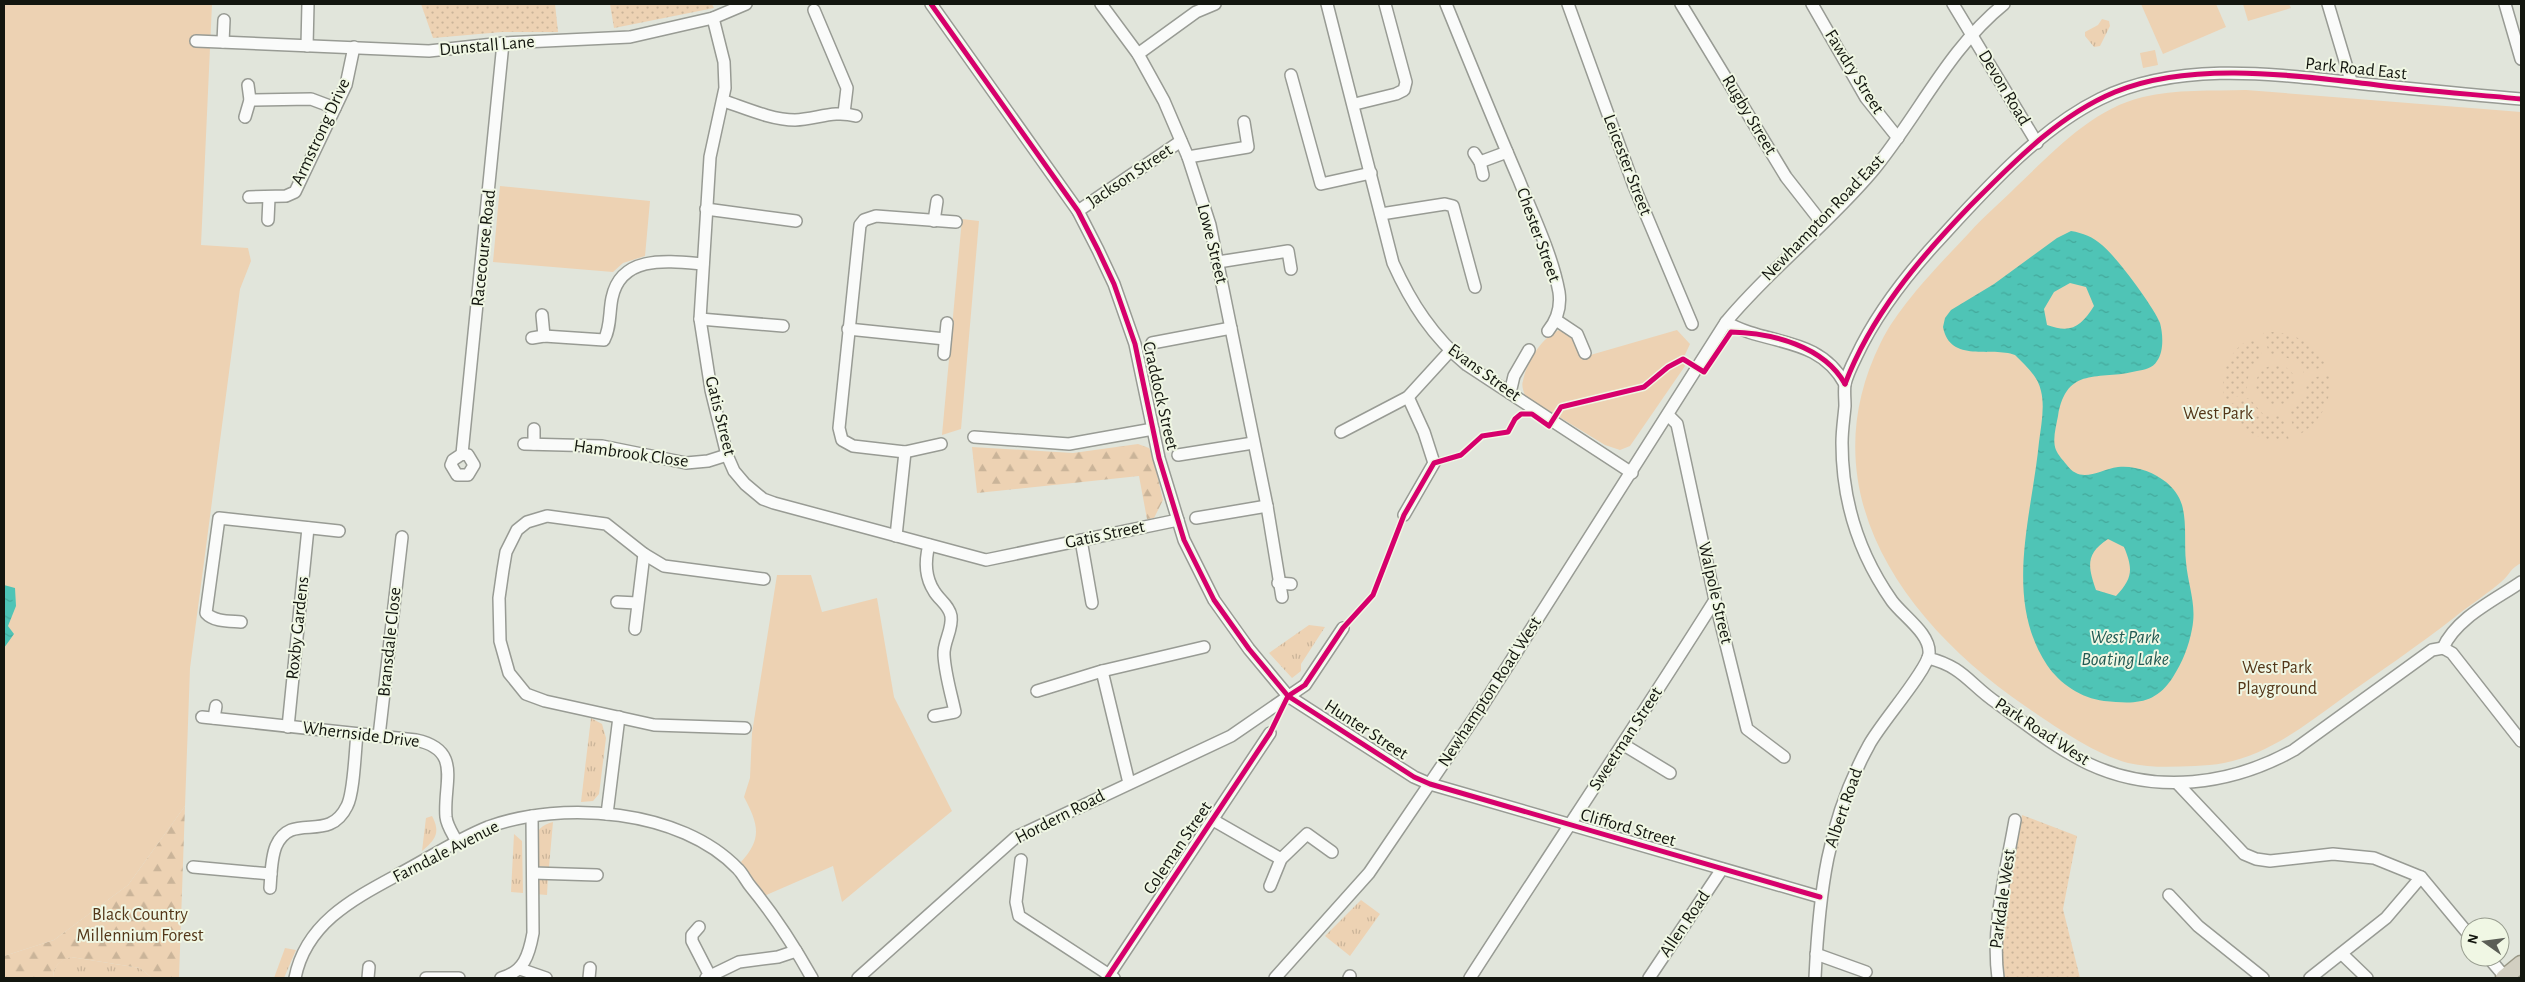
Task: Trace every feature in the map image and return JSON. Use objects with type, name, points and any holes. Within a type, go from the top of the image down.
[{"type":"highway","points":[[2504,978],[2521,964]]},
{"type":"street","points":[[307,46],[308,4]]},
{"type":"street","name":"Dunstall Lane","points":[[196,40],[429,51],[503,43],[630,36],[713,18],[746,4]]},
{"type":"street","name":"Craddock Street","points":[[931,4],[1078,211],[1102,258],[1128,320],[1153,429],[1184,540],[1214,600],[1249,649],[1288,696]]},
{"type":"street","name":"Lowe Street","points":[[1101,4],[1138,54],[1164,101],[1188,158],[1210,225],[1267,506],[1278,583],[1282,597]]},
{"type":"street","points":[[1138,54],[1196,12],[1215,4]]},
{"type":"street","name":"Evans Street","points":[[1327,4],[1393,263],[1408,296],[1427,324],[1450,351],[1632,473]]},
{"type":"street","points":[[1354,104],[1396,94],[1404,90],[1406,82],[1384,4]]},
{"type":"street","name":"Chester Street","points":[[1446,4],[1507,152],[1553,272],[1559,293],[1556,320],[1548,331]]},
{"type":"street","name":"Leicester Street","points":[[1568,4],[1634,186],[1692,324]]},
{"type":"street","name":"Rugby Street","points":[[1681,4],[1790,183],[1822,223]]},
{"type":"street","name":"Fawdry Street","points":[[1812,4],[1866,98],[1898,138]]},
{"type":"street","name":"Devon Road","points":[[1953,4],[2036,143]]},
{"type":"street","name":"Newhampton Road East","points":[[1668,415],[1726,322],[1762,282],[1870,174],[1898,138],[1947,63],[1971,33],[2004,4]]},
{"type":"street","points":[[2328,4],[2351,81]]},
{"type":"street","points":[[2505,4],[2521,59]]},
{"type":"street","points":[[814,10],[847,88],[844,113]]},
{"type":"street","name":"Gatis Street","points":[[713,18],[724,62],[724,101],[710,157],[700,319],[712,390],[727,455],[734,471],[745,484],[763,499],[929,546],[986,560],[1178,520]]},
{"type":"street","points":[[223,42],[224,20]]},
{"type":"street","name":"Racecourse Road","points":[[462,454],[503,43]]},
{"type":"street","name":"Armstrong Drive","points":[[250,198],[286,196],[295,192],[346,85],[354,47]]},
{"type":"street","name":"Park Road East","points":[[1845,384],[1867,334],[1897,290],[1960,217],[2036,143],[2075,113],[2098,100],[2125,89],[2172,78],[2237,74],[2351,81],[2521,99]]},
{"type":"street","points":[[1291,75],[1321,184],[1371,173]]},
{"type":"street","points":[[245,117],[250,100],[248,85]]},
{"type":"street","points":[[250,100],[303,99],[335,108]]},
{"type":"street","points":[[724,101],[795,120],[827,113],[844,113],[856,116]]},
{"type":"street","points":[[1188,158],[1248,147],[1244,122]]},
{"type":"street","name":"Jackson Street","points":[[1078,211],[1181,141]]},
{"type":"street","points":[[1483,175],[1477,157],[1507,152]]},
{"type":"street","name":"Armstrong Drive","points":[[268,220],[269,198]]},
{"type":"street","points":[[934,221],[937,201]]},
{"type":"street","points":[[1381,214],[1445,204],[1454,206],[1475,287]]},
{"type":"street","points":[[706,209],[796,221]]},
{"type":"street","points":[[941,444],[905,452],[853,446],[842,440],[839,428],[860,225],[869,217],[876,216],[956,222]]},
{"type":"street","points":[[1218,262],[1288,251],[1291,269]]},
{"type":"street","points":[[532,338],[544,336],[604,340],[607,334],[612,297],[620,280],[628,272],[648,262],[667,261],[703,264]]},
{"type":"street","points":[[542,315],[544,336]]},
{"type":"street","points":[[700,319],[783,326]]},
{"type":"street","points":[[1556,320],[1577,334],[1585,353]]},
{"type":"street","points":[[1726,322],[1743,332],[1801,345],[1838,372],[1845,384],[1842,440],[1844,480],[1852,517],[1867,562],[1893,603],[1924,638],[1929,651],[1928,658]]},
{"type":"street","points":[[944,354],[947,323]]},
{"type":"street","points":[[1152,343],[1231,328]]},
{"type":"street","points":[[848,330],[946,339]]},
{"type":"street","points":[[1510,393],[1514,376],[1529,350]]},
{"type":"street","points":[[1341,432],[1408,397],[1450,351]]},
{"type":"street","points":[[1404,515],[1434,463],[1424,432],[1408,397]]},
{"type":"street","name":"Newhampton Road West","points":[[1275,978],[1369,873],[1430,784],[1668,415]]},
{"type":"street","name":"Walpole Street","points":[[1668,415],[1678,424],[1715,600],[1747,729],[1784,757]]},
{"type":"street","name":"Hambrook Close","points":[[534,429],[529,444],[602,446],[686,463],[708,461],[727,455]]},
{"type":"street","points":[[974,437],[1069,444],[1153,429]]},
{"type":"street","points":[[1178,455],[1253,443]]},
{"type":"street","points":[[896,536],[905,452]]},
{"type":"street","points":[[1196,518],[1267,506]]},
{"type":"street","points":[[746,728],[654,725],[535,698],[526,694],[509,673],[500,641],[502,570],[506,552],[518,530],[527,522],[547,516],[606,524],[644,554],[664,566],[764,579]]},
{"type":"street","points":[[241,622],[217,619],[210,617],[206,613],[219,518],[339,531]]},
{"type":"street","name":"Roxby Gardens","points":[[288,727],[308,528]]},
{"type":"street","points":[[1082,540],[1092,603]]},
{"type":"street","name":"Bransdale Close","points":[[380,736],[401,542],[413,550]]},
{"type":"street","points":[[929,546],[926,557],[929,577],[934,592],[951,616],[951,626],[944,653],[955,712],[934,716]]},
{"type":"street","points":[[635,629],[644,554]]},
{"type":"street","name":"Park Road West","points":[[1928,658],[1953,666],[1986,696],[2053,743],[2089,764],[2125,778],[2177,783],[2226,778],[2273,762],[2294,750],[2432,650],[2443,648],[2448,636],[2478,611],[2521,582]]},
{"type":"street","points":[[1278,583],[1291,584]]},
{"type":"street","name":"Sweetman Street","points":[[1470,978],[1569,825],[1624,745],[1715,600]]},
{"type":"street","points":[[617,602],[637,603]]},
{"type":"street","name":"Hordern Road","points":[[858,978],[1016,837],[1231,736],[1305,685],[1343,628]]},
{"type":"street","points":[[1037,690],[1204,647]]},
{"type":"street","points":[[2443,648],[2452,653],[2521,741]]},
{"type":"street","name":"Albert Road","points":[[1815,978],[1820,897],[1834,825],[1855,772],[1882,723],[1920,673],[1928,658]]},
{"type":"street","points":[[1102,672],[1129,783]]},
{"type":"street","name":"Hunter Street","points":[[1288,696],[1414,777],[1430,784]]},
{"type":"street","points":[[214,718],[216,706]]},
{"type":"street","name":"Whernside Drive","points":[[202,717],[428,743],[442,751],[448,766],[446,818],[457,842]]},
{"type":"street","points":[[607,814],[619,717]]},
{"type":"street","name":"Coleman Street","points":[[1110,977],[1270,733]]},
{"type":"street","points":[[270,888],[276,845],[282,836],[298,827],[328,826],[342,814],[348,804],[357,734]]},
{"type":"street","points":[[1624,745],[1670,772]]},
{"type":"street","points":[[2177,783],[2232,844],[2244,854],[2256,859],[2270,861],[2333,854],[2359,855],[2374,858],[2421,877],[2460,924]]},
{"type":"street","name":"Clifford Street","points":[[1430,784],[1820,897]]},
{"type":"street","name":"Farndale Avenue","points":[[295,978],[304,952],[314,936],[334,913],[348,902],[457,842],[487,828],[532,816],[554,813],[607,814],[666,826],[720,853],[738,869],[796,951],[812,978]]},
{"type":"street","points":[[500,978],[520,969],[530,951],[533,873],[532,816]]},
{"type":"street","points":[[1213,820],[1281,859]]},
{"type":"street","name":"Parkdale West","points":[[1998,978],[1994,953],[2001,898],[2015,820]]},
{"type":"street","points":[[1270,886],[1281,859],[1307,834],[1332,852]]},
{"type":"street","points":[[1021,860],[1016,902],[1019,916],[1110,977]]},
{"type":"street","points":[[194,867],[271,874]]},
{"type":"street","name":"Allen Road","points":[[1649,978],[1722,869]]},
{"type":"street","points":[[533,873],[597,875]]},
{"type":"street","points":[[2310,978],[2391,913],[2421,877]]},
{"type":"street","points":[[2169,895],[2198,926],[2263,978]]},
{"type":"street","points":[[699,927],[692,935],[692,940],[708,977],[740,962],[778,958],[796,951]]},
{"type":"street","points":[[1816,954],[1866,972]]},
{"type":"street","points":[[2342,954],[2367,978]]},
{"type":"street","points":[[2496,967],[2504,978]]},
{"type":"street","points":[[520,969],[546,978]]},
{"type":"street","points":[[426,978],[459,978]]},
{"type":"green space","points":[[4,4],[212,4],[201,245],[248,248],[251,261],[240,289],[190,668],[185,806],[128,885],[54,940],[4,956]]},
{"type":"green space","points":[[421,4],[555,4],[558,32],[502,32],[433,38]]},
{"type":"green space","points":[[610,4],[712,4],[714,8],[614,28]]},
{"type":"green space","points":[[2141,4],[2216,4],[2226,27],[2163,54]]},
{"type":"green space","points":[[2243,4],[2289,4],[2291,8],[2248,21]]},
{"type":"green space","points":[[2102,19],[2109,21],[2110,26],[2100,46],[2094,47],[2085,36],[2085,32],[2098,25]]},
{"type":"green space","points":[[2155,50],[2158,65],[2143,68],[2140,53]]},
{"type":"green space","name":"West Park","points":[[2246,90],[2521,112],[2521,563],[2513,568],[2497,585],[2427,638],[2313,720],[2271,746],[2240,759],[2217,764],[2169,767],[2136,765],[2115,759],[2088,746],[2025,706],[1981,673],[1941,635],[1907,594],[1880,549],[1862,501],[1855,450],[1861,397],[1881,342],[1910,299],[1933,271],[1981,221],[2074,133],[2107,111],[2143,97],[2181,92]]},
{"type":"green space","points":[[500,186],[650,201],[645,256],[623,263],[613,272],[493,262]]},
{"type":"green space","points":[[962,219],[979,221],[961,429],[942,435]]},
{"type":"green space","points":[[1559,330],[1573,336],[1580,358],[1677,330],[1690,344],[1682,358],[1685,366],[1630,446],[1620,450],[1605,445],[1525,396],[1522,383],[1527,366],[1541,344]]},
{"type":"green space","points":[[2272,332],[2297,337],[2304,341],[2317,352],[2326,366],[2304,373],[2298,364],[2290,359],[2281,356],[2270,356],[2263,333]]},
{"type":"green space","points":[[2255,336],[2263,358],[2250,373],[2247,382],[2247,393],[2225,401],[2223,381],[2228,363],[2238,348]]},
{"type":"green space","points":[[2276,365],[2290,371],[2296,385],[2290,399],[2276,405],[2262,399],[2256,385],[2262,371]]},
{"type":"green space","points":[[2329,373],[2330,392],[2323,410],[2312,425],[2296,436],[2289,413],[2305,399],[2307,380]]},
{"type":"green space","points":[[2249,398],[2263,414],[2282,416],[2289,439],[2270,440],[2261,437],[2244,428],[2237,421],[2227,405]]},
{"type":"green space","points":[[1138,444],[1149,448],[1152,453],[1163,500],[1154,518],[1147,519],[1139,476],[977,493],[972,447],[1073,453]]},
{"type":"green space","points":[[777,575],[811,575],[822,612],[877,598],[894,697],[952,811],[842,902],[833,866],[764,896],[741,862],[753,846],[756,831],[753,815],[744,797],[750,778],[752,733]]},
{"type":"green space","points":[[1309,625],[1325,627],[1301,664],[1301,671],[1292,678],[1269,653]]},
{"type":"green space","points":[[591,718],[602,724],[606,738],[599,794],[593,801],[581,802]]},
{"type":"green space","name":"Black Country Millennium Forest","points":[[185,806],[179,978],[152,978],[140,968],[71,957],[58,964],[54,970],[53,978],[4,978],[4,956],[54,940],[128,885]]},
{"type":"green space","points":[[2022,815],[2077,836],[2063,909],[2080,978],[2005,978],[2000,953],[2006,901]]},
{"type":"green space","points":[[432,816],[436,827],[435,836],[422,851],[426,818]]},
{"type":"green space","points":[[553,822],[549,867],[536,866],[535,845],[537,833],[545,825]]},
{"type":"green space","points":[[514,834],[522,841],[523,893],[511,892]]},
{"type":"green space","points":[[548,876],[547,895],[535,894],[535,878]]},
{"type":"green space","points":[[1361,900],[1380,914],[1350,956],[1325,936]]},
{"type":"green space","points":[[285,948],[296,950],[284,978],[274,978]]},
{"type":"green space","points":[[71,957],[140,968],[152,978],[53,978],[54,970],[58,964]]},
{"type":"water","name":"West Park Boating Lake","points":[[2071,231],[2088,236],[2102,245],[2116,259],[2142,294],[2156,315],[2161,327],[2161,353],[2153,365],[2140,371],[2086,378],[2077,382],[2069,389],[2062,400],[2054,438],[2058,454],[2078,474],[2090,474],[2118,467],[2144,470],[2156,475],[2169,484],[2182,505],[2187,571],[2193,603],[2192,629],[2185,654],[2173,677],[2159,693],[2143,701],[2115,702],[2087,697],[2065,684],[2047,665],[2034,639],[2026,612],[2023,585],[2027,527],[2042,417],[2043,403],[2039,386],[2031,371],[2015,355],[1963,350],[1954,346],[1947,338],[1943,327],[1945,318],[1951,310],[1994,284],[2057,238]],"holes":[[[2070,283],[2086,287],[2094,306],[2085,319],[2075,326],[2063,329],[2047,325],[2044,309],[2054,292]],[[2108,539],[2124,547],[2130,567],[2126,584],[2116,596],[2096,590],[2090,568],[2090,562],[2095,550]]]},
{"type":"water","points":[[4,585],[15,588],[16,606],[8,626],[14,634],[4,648]]},
{"type":"cycle path","points":[[931,4],[1078,211],[1114,284],[1135,344],[1159,458],[1184,540],[1214,600],[1249,649],[1288,696],[1414,777],[1430,784],[1820,897]]},
{"type":"cycle path","points":[[1845,384],[1868,335],[1882,312],[1914,269],[1949,228],[2036,142],[2074,114],[2115,92],[2144,82],[2175,76],[2241,73],[2308,77],[2408,89],[2521,99]]},
{"type":"cycle path","points":[[1288,696],[1305,685],[1343,628],[1373,595],[1404,515],[1434,463],[1461,455],[1482,436],[1508,432],[1515,419],[1521,414],[1532,414],[1549,426],[1561,407],[1644,387],[1668,367],[1683,359],[1704,372],[1731,332],[1763,335],[1796,344],[1824,360],[1836,371],[1845,384]]},
{"type":"cycle path","points":[[1107,978],[1270,733],[1288,696]]},
{"type":"park label","name":"West Park Playground","points":[[2277,678]]}]
